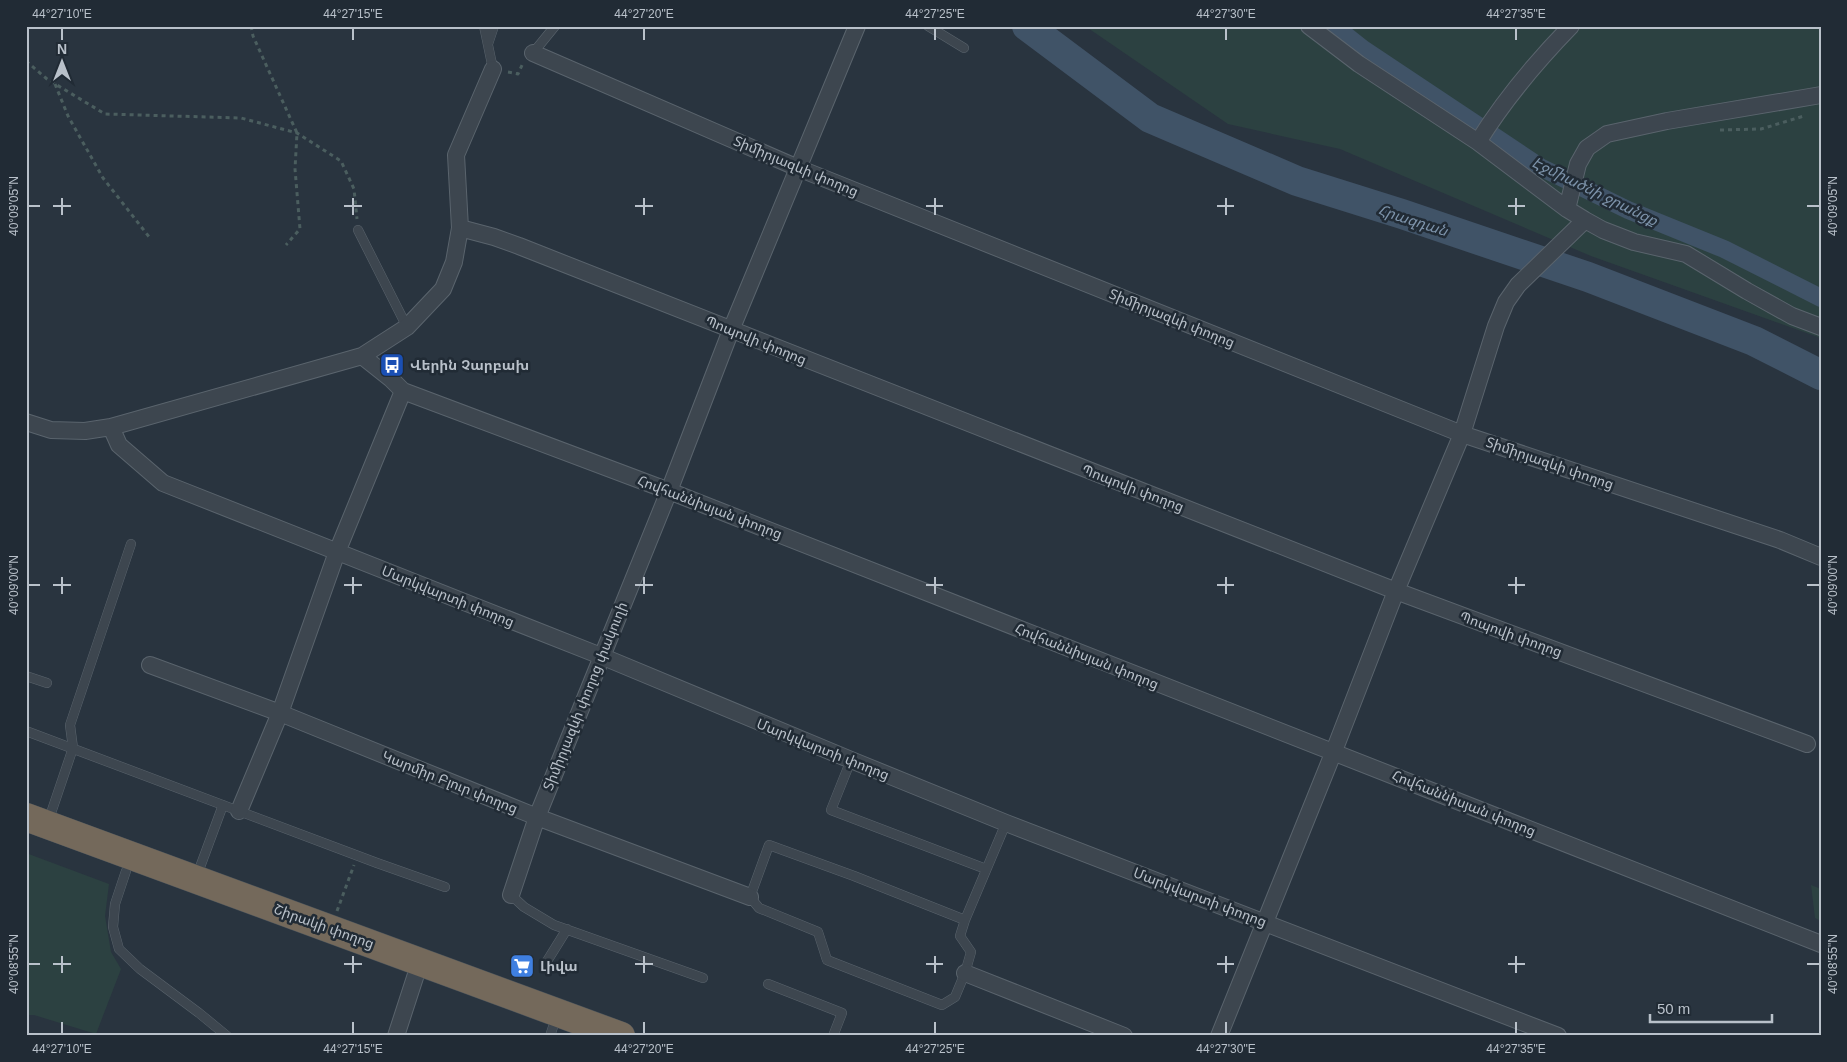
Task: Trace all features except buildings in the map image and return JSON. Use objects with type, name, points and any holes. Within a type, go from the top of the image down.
[{"type":"highway","name":"Շիրակի փողոց","points":[[33,826],[126,871],[417,970]]},
{"type":"highway","name":"Շիրակի փողոց","points":[[33,826],[196,879],[558,1028],[621,1036]]},
{"type":"street","name":"Տիմիրյազևի փողոց փակուղի","points":[[511,895],[536,817],[669,491],[731,330],[857,26]]},
{"type":"street","points":[[1309,26],[1359,64],[1478,142],[1584,220],[1603,230],[1634,242],[1686,254],[1777,308],[1821,327]]},
{"type":"street","points":[[1478,142],[1491,121],[1542,56],[1571,26]]},
{"type":"street","name":"Տիմիրյազևի փողոց","points":[[527,59],[1462,434],[1780,540],[1821,557]]},
{"type":"street","points":[[26,422],[51,430],[85,431],[111,427],[362,356],[407,327],[442,289],[454,262],[460,228],[456,155],[493,69]]},
{"type":"street","points":[[1567,209],[1578,164],[1588,148],[1606,134],[1667,121],[1821,94]]},
{"type":"street","points":[[1219,1036],[1334,752],[1396,591],[1462,434],[1496,326],[1506,302],[1518,285],[1584,220]]},
{"type":"street","name":"Պոպովի փողոց","points":[[460,228],[494,236],[1396,591],[1807,744]]},
{"type":"street","name":"Հովհաննիսյան փողոց","points":[[362,356],[403,391],[669,491],[1821,944]]},
{"type":"street","points":[[239,812],[280,713],[337,552],[403,391]]},
{"type":"street","name":"Մարկվարտի փողոց","points":[[111,427],[120,445],[163,483],[601,656],[1006,823],[1558,1036]]},
{"type":"street","name":"Կարմիր Բլուր փողոց","points":[[150,666],[280,713],[536,817],[750,897]]},
{"type":"street","points":[[396,1036],[417,970]]},
{"type":"street","points":[[965,973],[1124,1036]]},
{"type":"lane","points":[[484,26],[493,69]]},
{"type":"lane","points":[[488,44],[494,26]]},
{"type":"lane","points":[[527,59],[555,26]]},
{"type":"lane","points":[[928,26],[964,48]]},
{"type":"lane","points":[[358,230],[407,327]]},
{"type":"lane","points":[[33,826],[73,748],[70,725],[131,544]]},
{"type":"lane","points":[[26,676],[47,683]]},
{"type":"lane","points":[[26,731],[239,812],[445,887]]},
{"type":"lane","points":[[851,760],[831,810],[986,869]]},
{"type":"lane","points":[[196,879],[223,806]]},
{"type":"lane","points":[[965,920],[769,845],[750,897],[759,908],[818,932],[827,960],[942,1006],[955,997],[965,973],[971,952],[960,936],[1006,823]]},
{"type":"lane","points":[[126,871],[115,904],[113,927],[119,949],[140,970],[200,1013],[227,1036]]},
{"type":"lane","points":[[511,895],[541,918],[703,978]]},
{"type":"lane","points":[[544,966],[567,929]]},
{"type":"lane","points":[[768,984],[842,1013],[833,1036]]},
{"type":"path","points":[[251,26],[253,36],[297,133],[295,169],[300,229],[286,245]]},
{"type":"path","points":[[518,74],[527,59]]},
{"type":"path","points":[[26,61],[54,83],[105,114],[241,118],[297,133],[341,161],[354,189],[358,230]]},
{"type":"path","points":[[54,83],[68,116],[103,178],[150,238]]},
{"type":"path","points":[[335,916],[358,856]]},
{"type":"green space","points":[[1085,26],[1821,26],[1821,340],[1818,337],[1591,256],[1340,149],[1228,124]]},
{"type":"green space","points":[[26,853],[109,884],[105,916],[111,952],[121,969],[96,1034],[34,1015],[26,1015]]},
{"type":"green space","points":[[1811,885],[1821,889],[1821,921],[1815,918]]},
{"type":"waterway","name":"Հրազդան","points":[[1027,26],[1150,118],[1297,181],[1402,214],[1588,277],[1754,341],[1821,375]]},
{"type":"waterway","name":"Էջմիածնի ջրանցք","points":[[1334,26],[1363,49],[1540,167],[1628,210],[1724,249],[1821,298]]},
{"type":"place","name":"Վերին Չարբախ","points":[[392,365]]},
{"type":"place","name":"Լիվա","points":[[522,966]]}]
